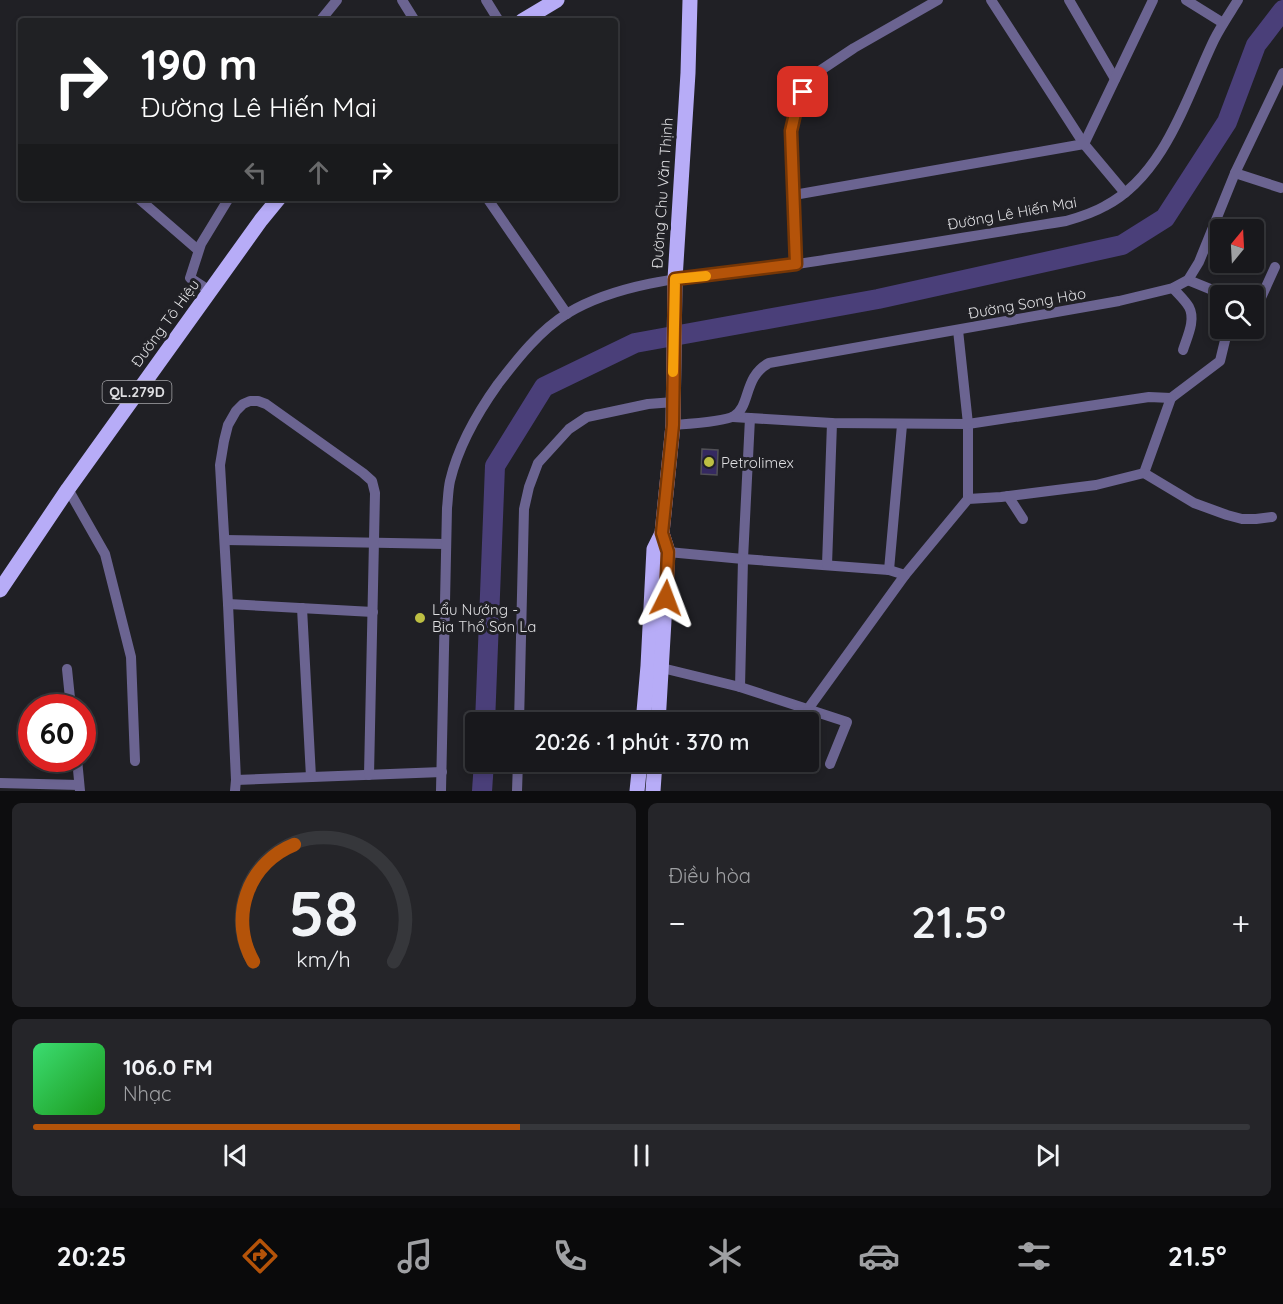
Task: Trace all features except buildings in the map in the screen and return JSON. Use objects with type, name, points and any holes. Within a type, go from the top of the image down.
[{"type":"main road","points":[[527,18],[557,0]]},
{"type":"main road","name":"Đường Chu Văn Thịnh","points":[[644,712],[654,549],[662,533],[673,425],[675,285],[688,74],[690,0]]},
{"type":"main road","name":"Đường Tô Hiệu","points":[[0,590],[68,489],[277,201]]},
{"type":"main road","name":"Đường Chu Văn Thịnh","points":[[659,712],[668,552],[662,533]]},
{"type":"main road","points":[[637,791],[639,772]]},
{"type":"main road","points":[[653,791],[654,772]]},
{"type":"street","points":[[322,18],[337,0]]},
{"type":"street","points":[[402,0],[413,18]]},
{"type":"street","points":[[486,0],[497,18]]},
{"type":"street","points":[[796,264],[791,131],[797,105],[809,78],[854,48],[938,0]]},
{"type":"street","points":[[990,0],[1084,144],[1125,193]]},
{"type":"street","points":[[1070,0],[1115,79]]},
{"type":"street","points":[[1084,144],[1154,0]]},
{"type":"street","points":[[1186,0],[1223,23]]},
{"type":"street","name":"Đường Lê Hiến Mai","points":[[441,791],[447,508],[450,482],[457,459],[473,425],[494,390],[511,367],[542,333],[567,314],[610,294],[631,288],[675,285],[1066,221],[1107,206],[1148,171],[1170,136],[1215,37],[1238,0]]},
{"type":"street","points":[[1210,289],[1188,280],[1199,262],[1235,173],[1283,73]]},
{"type":"street","points":[[794,195],[1084,144]]},
{"type":"street","points":[[1235,173],[1281,188]]},
{"type":"street","points":[[141,201],[198,250]]},
{"type":"street","points":[[210,291],[190,278],[198,250],[227,201]]},
{"type":"street","points":[[489,201],[567,314]]},
{"type":"street","points":[[1264,291],[1275,267]]},
{"type":"street","name":"Đường Song Hào","points":[[733,417],[740,411],[755,374],[769,363],[1119,301],[1173,288],[1188,280]]},
{"type":"street","points":[[1173,288],[1188,306],[1191,314],[1183,350]]},
{"type":"street","points":[[808,709],[905,575],[968,499],[968,424],[958,330]]},
{"type":"street","points":[[1144,473],[1171,398],[1220,361],[1225,339]]},
{"type":"street","points":[[673,425],[733,417],[832,423],[968,424],[1149,397],[1171,398]]},
{"type":"street","points":[[369,775],[375,493],[372,481],[266,404],[250,401],[236,411],[228,425],[220,465],[235,786],[311,777],[369,775],[442,772]]},
{"type":"street","points":[[519,712],[524,508],[538,463],[569,429],[587,417],[648,404],[674,402]]},
{"type":"street","points":[[740,687],[750,418]]},
{"type":"street","points":[[826,565],[832,423]]},
{"type":"street","points":[[889,570],[902,425]]},
{"type":"street","points":[[968,499],[1096,485],[1144,473],[1194,502],[1227,515],[1242,519],[1272,517]]},
{"type":"street","points":[[68,489],[105,554],[132,657],[135,761]]},
{"type":"street","points":[[1008,496],[1023,519]]},
{"type":"street","points":[[225,540],[446,544]]},
{"type":"street","points":[[668,552],[743,560],[889,570],[905,575]]},
{"type":"street","points":[[228,604],[373,612]]},
{"type":"street","points":[[302,608],[311,777]]},
{"type":"street","points":[[662,668],[740,687],[847,722],[830,764]]},
{"type":"street","points":[[67,669],[70,694]]},
{"type":"street","points":[[0,783],[80,788],[78,772]]},
{"type":"street","points":[[517,791],[518,772]]},
{"type":"waterway","points":[[485,712],[495,466],[544,387],[635,343],[878,299],[1122,245],[1165,218],[1227,122],[1256,45],[1283,10]]},
{"type":"waterway","points":[[482,791],[483,772]]},
{"type":"slow traffic","points":[[673,372],[675,279],[706,276]]},
{"type":"place","name":"Petrolimex","points":[[709,462]]},
{"type":"place","name":"Lẩu Nướng - Bia Thổ Sơn La","points":[[420,618]]},
{"type":"route","points":[[666,598],[668,552],[662,533],[673,425],[675,279],[796,264],[791,131],[797,105],[803,92]]}]
